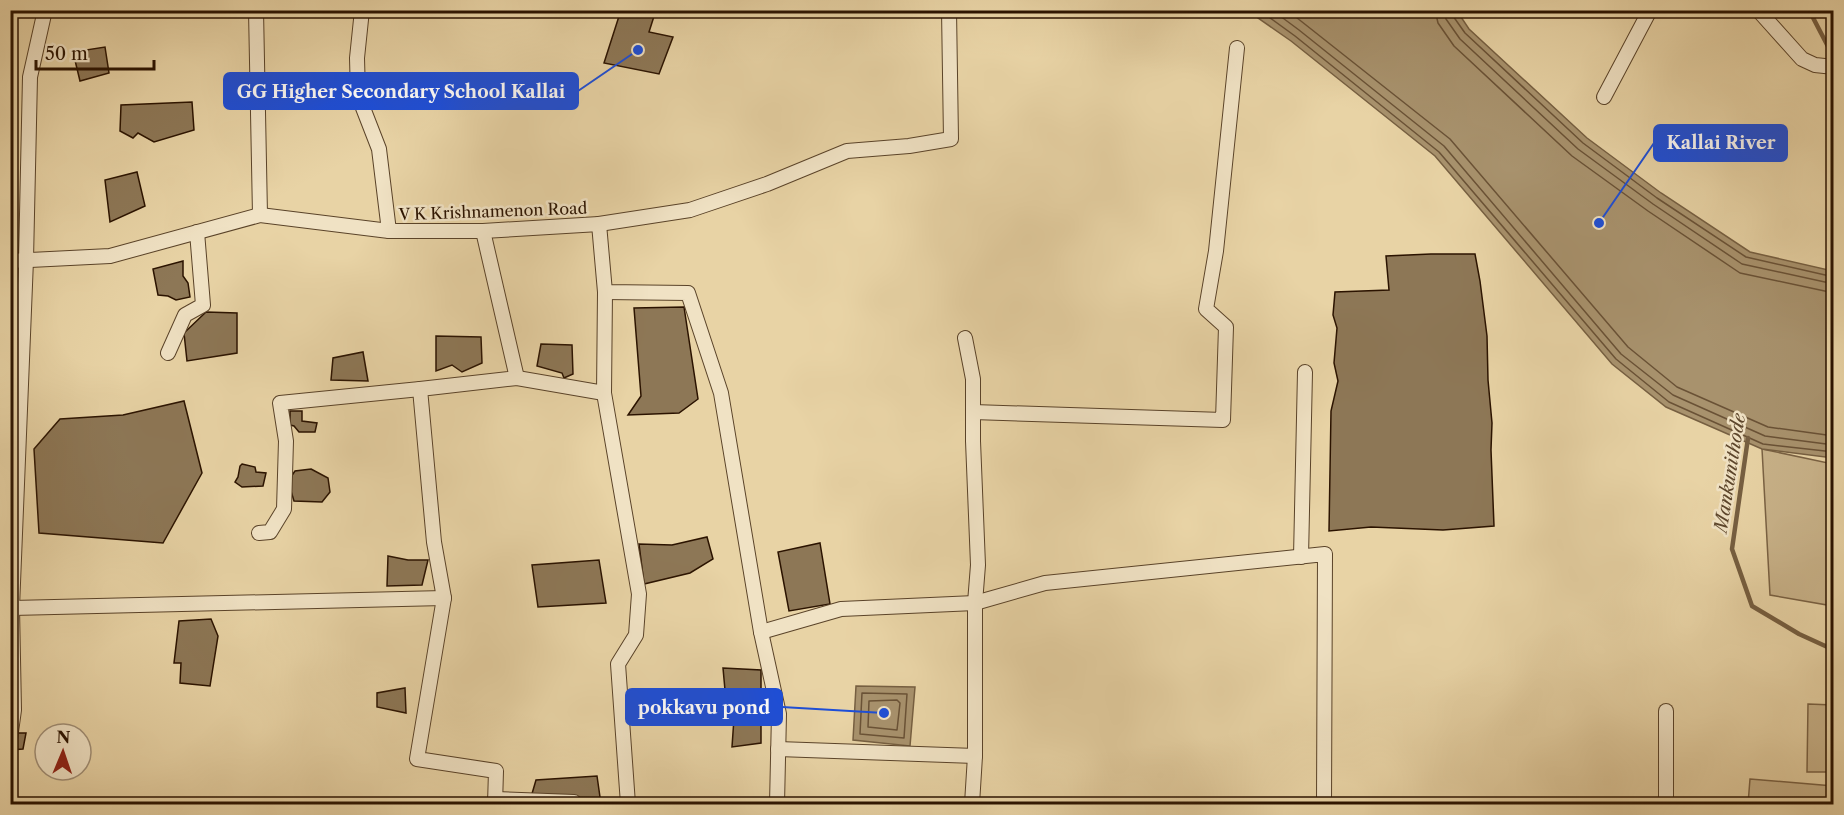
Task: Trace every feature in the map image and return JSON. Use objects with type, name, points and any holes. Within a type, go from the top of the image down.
[{"type":"street","points":[[10,739],[14,710],[13,511],[26,260],[30,76],[45,10]]},
{"type":"street","points":[[256,10],[260,215]]},
{"type":"street","points":[[362,10],[357,58],[358,94],[379,149],[389,231]]},
{"type":"street","points":[[599,224],[690,210],[767,184],[847,151],[909,146],[951,139],[949,10]]},
{"type":"street","points":[[1604,97],[1650,10]]},
{"type":"street","points":[[1758,10],[1802,59],[1815,65],[1833,67]]},
{"type":"street","points":[[973,412],[1223,420],[1226,327],[1206,309],[1216,251],[1237,48]]},
{"type":"street","name":"V K Krishnamenon Road","points":[[10,261],[110,256],[260,215],[389,231],[483,231],[599,224],[605,292],[604,393],[639,594],[636,635],[618,663],[628,804]]},
{"type":"street","points":[[483,231],[517,378]]},
{"type":"street","points":[[168,353],[185,315],[202,305],[197,232]]},
{"type":"street","points":[[605,292],[688,293],[720,393],[761,632],[779,714],[777,804]]},
{"type":"street","points":[[965,338],[973,379],[978,565],[975,603],[975,756],[972,804]]},
{"type":"street","points":[[1301,557],[1305,372]]},
{"type":"street","points":[[259,533],[270,532],[284,509],[286,441],[280,403],[517,378],[604,393]]},
{"type":"street","points":[[420,389],[434,542],[444,598],[417,759],[496,771],[495,802],[574,802]]},
{"type":"street","points":[[761,632],[841,609],[975,603],[1045,583],[1325,554],[1324,804]]},
{"type":"street","points":[[12,608],[444,598]]},
{"type":"street","points":[[1666,711],[1666,804]]},
{"type":"street","points":[[778,749],[975,756]]},
{"type":"shaded area","points":[[1762,449],[1833,464],[1833,606],[1770,595]]},
{"type":"shaded area","points":[[1808,704],[1833,705],[1833,772],[1807,772]]},
{"type":"shaded area","points":[[1750,779],[1833,786],[1831,804],[1748,804]]},
{"type":"water","points":[[1248,11],[1457,11],[1469,29],[1587,138],[1661,193],[1750,252],[1833,271],[1833,458],[1762,449],[1666,407],[1612,364],[1435,156],[1291,41]]},
{"type":"water","points":[[856,686],[915,687],[910,746],[853,740]]},
{"type":"building","points":[[621,10],[656,10],[649,32],[673,37],[659,74],[604,63]]},
{"type":"building","points":[[105,47],[109,73],[80,81],[73,52]]},
{"type":"building","points":[[192,102],[194,130],[154,142],[138,133],[133,138],[120,131],[121,105]]},
{"type":"building","points":[[137,172],[145,206],[110,222],[105,180]]},
{"type":"building","points":[[1475,254],[1487,336],[1494,526],[1443,530],[1371,527],[1329,531],[1331,411],[1338,381],[1334,363],[1337,328],[1333,315],[1335,292],[1389,290],[1386,256]]},
{"type":"building","points":[[183,261],[183,276],[188,283],[190,297],[176,300],[158,295],[153,269]]},
{"type":"building","points":[[684,307],[698,399],[679,413],[628,415],[641,396],[634,308]]},
{"type":"building","points":[[206,312],[237,313],[237,353],[187,361],[184,333]]},
{"type":"building","points":[[436,336],[481,337],[482,363],[462,372],[452,365],[436,371]]},
{"type":"building","points":[[541,344],[572,345],[573,374],[564,378],[562,373],[537,366]]},
{"type":"building","points":[[363,352],[368,381],[331,380],[333,358]]},
{"type":"building","points":[[184,401],[202,473],[163,543],[39,533],[34,449],[60,419],[123,415]]},
{"type":"building","points":[[290,411],[302,411],[302,421],[317,423],[315,432],[299,432],[290,425]]},
{"type":"building","points":[[242,464],[255,467],[256,472],[266,473],[263,486],[242,487],[235,482]]},
{"type":"building","points":[[311,469],[328,478],[330,492],[322,502],[294,501],[288,481],[295,471]]},
{"type":"building","points":[[707,537],[713,559],[690,573],[644,584],[639,544],[672,545]]},
{"type":"building","points":[[820,543],[830,604],[789,611],[778,552]]},
{"type":"building","points":[[388,556],[408,560],[428,560],[422,585],[387,586]]},
{"type":"building","points":[[599,560],[606,603],[538,607],[532,565]]},
{"type":"building","points":[[211,619],[218,636],[210,686],[180,683],[181,663],[174,663],[179,621]]},
{"type":"building","points":[[723,668],[761,670],[761,743],[732,747],[736,690],[725,690]]},
{"type":"building","points":[[405,688],[406,713],[377,707],[377,693]]},
{"type":"building","points":[[10,733],[26,733],[23,749],[10,750]]},
{"type":"building","points":[[597,776],[601,804],[529,804],[536,780]]},
{"type":"waterway","points":[[1809,10],[1834,58]]},
{"type":"waterway","name":"Mankunithode","points":[[1748,438],[1732,549],[1752,606],[1799,634],[1834,650]]},
{"type":"place","name":"GG Higher Secondary School Kallai","points":[[638,50]]},
{"type":"place","name":"Kallai River","points":[[1599,223]]},
{"type":"place","name":"pokkavu pond","points":[[884,713]]}]
